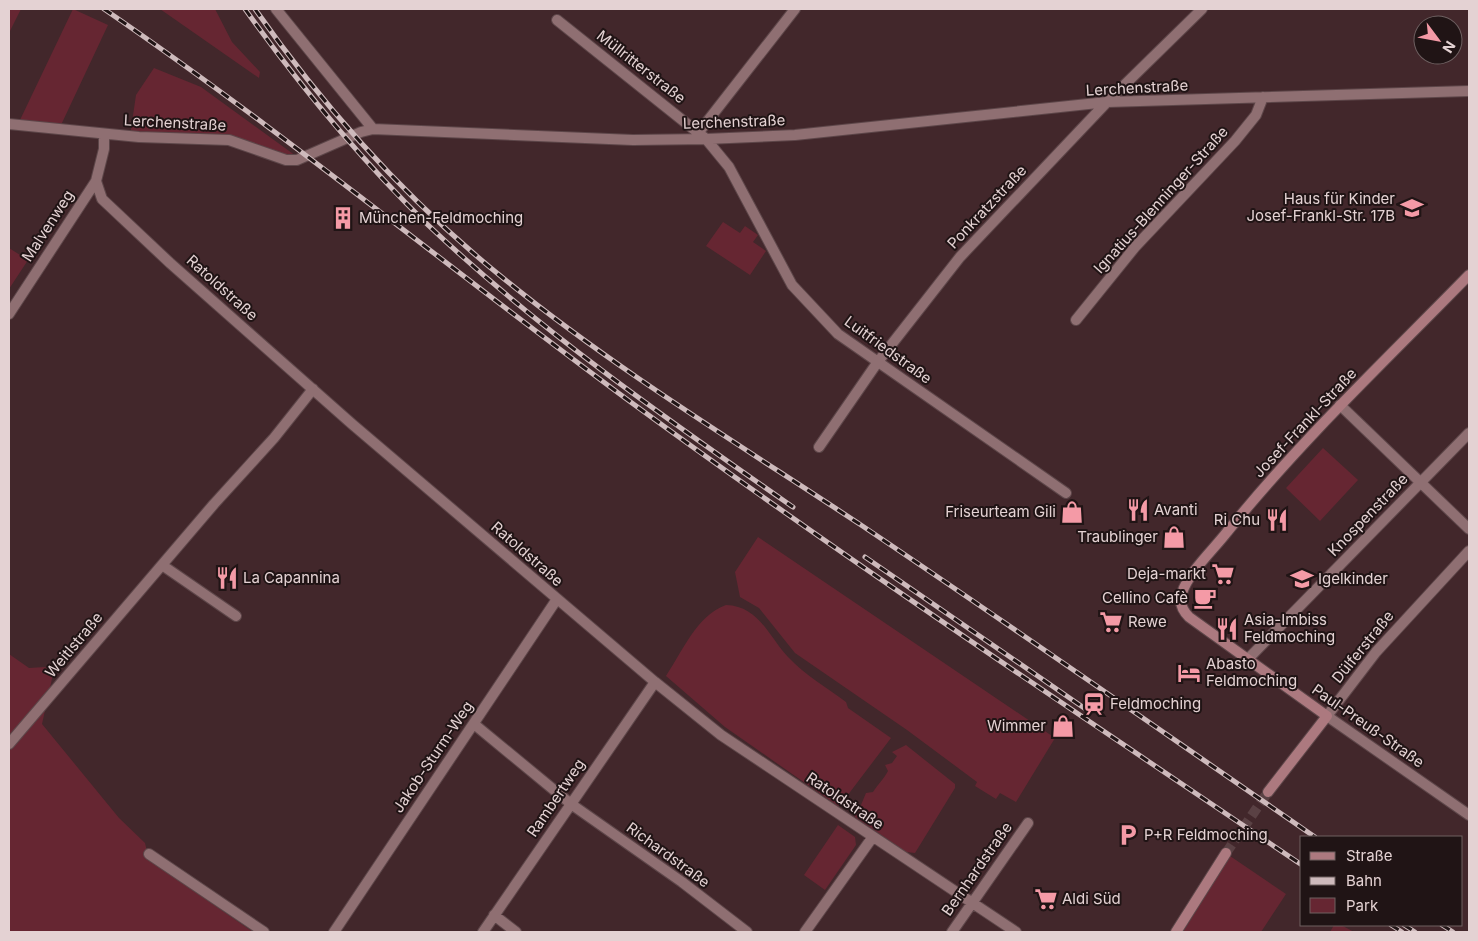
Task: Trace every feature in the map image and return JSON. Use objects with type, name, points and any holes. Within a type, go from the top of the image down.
[{"type":"main road","name":"Josef-Frankl-Straße","points":[[1181,605],[1181,594],[1203,562],[1246,508],[1340,405],[1469,275]]},
{"type":"main road","name":"Paul-Preuß-Straße","points":[[1181,605],[1189,617],[1326,716]]},
{"type":"main road","name":"Dülferstraße","points":[[1268,792],[1326,716]]},
{"type":"main road","points":[[1176,932],[1226,853]]},
{"type":"street","points":[[276,9],[373,129]]},
{"type":"street","points":[[703,135],[794,9]]},
{"type":"street","name":"Ponkratzstraße","points":[[819,448],[877,363],[960,257],[1107,102],[1202,9]]},
{"type":"street","name":"Müllritterstraße","points":[[557,20],[703,135]]},
{"type":"street","name":"Lerchenstraße","points":[[9,124],[104,135],[229,140],[286,160],[297,160],[361,132],[373,129],[633,140],[703,135],[795,135],[1107,102],[1469,91]]},
{"type":"street","name":"Ignatius-Blenninger-Straße","points":[[1076,320],[1135,247],[1235,141],[1256,115],[1263,97]]},
{"type":"street","points":[[96,181],[104,149],[104,135]]},
{"type":"street","name":"Luitfriedstraße","points":[[703,135],[729,167],[792,285],[838,334],[1066,493]]},
{"type":"street","name":"Malvenweg","points":[[9,314],[96,181]]},
{"type":"street","name":"Ratoldstraße","points":[[96,181],[102,199],[110,208],[313,390],[655,682],[721,735],[872,838],[1016,932]]},
{"type":"street","name":"Weitlstraße","points":[[9,744],[274,438],[313,390]]},
{"type":"street","points":[[1340,405],[1469,529]]},
{"type":"street","name":"Knospenstraße","points":[[1247,660],[1469,434]]},
{"type":"street","name":"Dülferstraße","points":[[1326,716],[1376,652],[1469,551]]},
{"type":"street","points":[[162,566],[236,616]]},
{"type":"street","name":"Jakob-Sturm-Weg","points":[[334,932],[557,599]]},
{"type":"street","name":"Rambertweg","points":[[483,932],[655,682]]},
{"type":"street","name":"Paul-Preuß-Straße","points":[[1326,716],[1469,815]]},
{"type":"street","name":"Richardstraße","points":[[474,724],[571,804],[682,882],[747,932]]},
{"type":"street","name":"Bernhardstraße","points":[[952,932],[1028,823]]},
{"type":"street","points":[[805,932],[872,838]]},
{"type":"street","points":[[149,854],[264,932]]},
{"type":"street","points":[[494,915],[516,932]]},
{"type":"green space","points":[[9,9],[21,9],[9,33]]},
{"type":"green space","points":[[73,9],[108,25],[61,125],[20,120]]},
{"type":"green space","points":[[160,9],[215,9],[232,42],[260,72],[259,78]]},
{"type":"green space","points":[[154,68],[201,87],[296,156],[290,161],[235,140],[130,136],[136,95]]},
{"type":"green space","points":[[723,222],[740,233],[745,226],[758,235],[753,242],[766,251],[750,275],[706,246]]},
{"type":"green space","points":[[9,248],[28,260],[9,289]]},
{"type":"green space","points":[[1323,448],[1358,480],[1320,521],[1286,488]]},
{"type":"green space","points":[[758,537],[1055,738],[1016,802],[1000,793],[996,799],[975,786],[977,782],[907,730],[795,653],[759,608],[740,597],[735,572]]},
{"type":"green space","points":[[726,605],[747,611],[755,617],[795,664],[846,702],[848,708],[891,738],[838,806],[725,727],[666,676],[698,626],[716,610]]},
{"type":"green space","points":[[9,654],[29,668],[45,667],[53,674],[42,724],[119,818],[145,843],[149,860],[253,932],[9,932]]},
{"type":"green space","points":[[906,745],[955,784],[955,788],[915,853],[906,852],[855,817],[853,811],[861,805],[866,793],[873,792],[885,777],[888,771],[885,765],[892,763],[897,756],[892,752]]},
{"type":"green space","points":[[838,825],[855,837],[856,845],[825,890],[804,875]]},
{"type":"green space","points":[[1230,856],[1286,894],[1261,932],[1183,932]]},
{"type":"green space","points":[[1333,926],[1343,926],[1354,932],[1330,932]]},
{"type":"tunnel","points":[[1226,853],[1268,792]]},
{"type":"railway","points":[[104,9],[304,154],[566,354],[714,463],[965,637],[1300,864]]},
{"type":"railway","points":[[245,9],[309,94],[378,174],[428,225],[559,338],[699,441],[793,507]]},
{"type":"railway","points":[[255,9],[310,82],[370,152],[434,218],[503,278],[589,344],[679,406],[918,563],[1314,836]]},
{"type":"railway","points":[[865,557],[1087,710]]},
{"type":"railway","points":[[1393,926],[1402,932]]},
{"type":"railway","points":[[1406,926],[1415,932]]},
{"type":"railway","points":[[1444,926],[1453,932]]},
{"type":"place","name":"Haus für Kinder Josef-Frankl-Str. 17B","points":[[1412,208]]},
{"type":"place","name":"München-Feldmoching","points":[[343,218]]},
{"type":"place","name":"Avanti","points":[[1138,510]]},
{"type":"place","name":"Friseurteam Gili","points":[[1072,512]]},
{"type":"place","name":"Ri Chu","points":[[1277,520]]},
{"type":"place","name":"Traublinger","points":[[1174,537]]},
{"type":"place","name":"Deja-markt","points":[[1223,574]]},
{"type":"place","name":"La Capannina","points":[[227,578]]},
{"type":"place","name":"Igelkinder","points":[[1302,579]]},
{"type":"place","name":"Cellino Cafè","points":[[1205,598]]},
{"type":"place","name":"Rewe","points":[[1111,622]]},
{"type":"place","name":"Asia-Imbiss Feldmoching","points":[[1227,629]]},
{"type":"place","name":"Abasto Feldmoching","points":[[1189,673]]},
{"type":"place","name":"Feldmoching","points":[[1094,704]]},
{"type":"place","name":"Wimmer","points":[[1063,726]]},
{"type":"place","name":"P+R Feldmoching","points":[[1128,835]]},
{"type":"place","name":"Aldi Süd","points":[[1046,899]]}]
